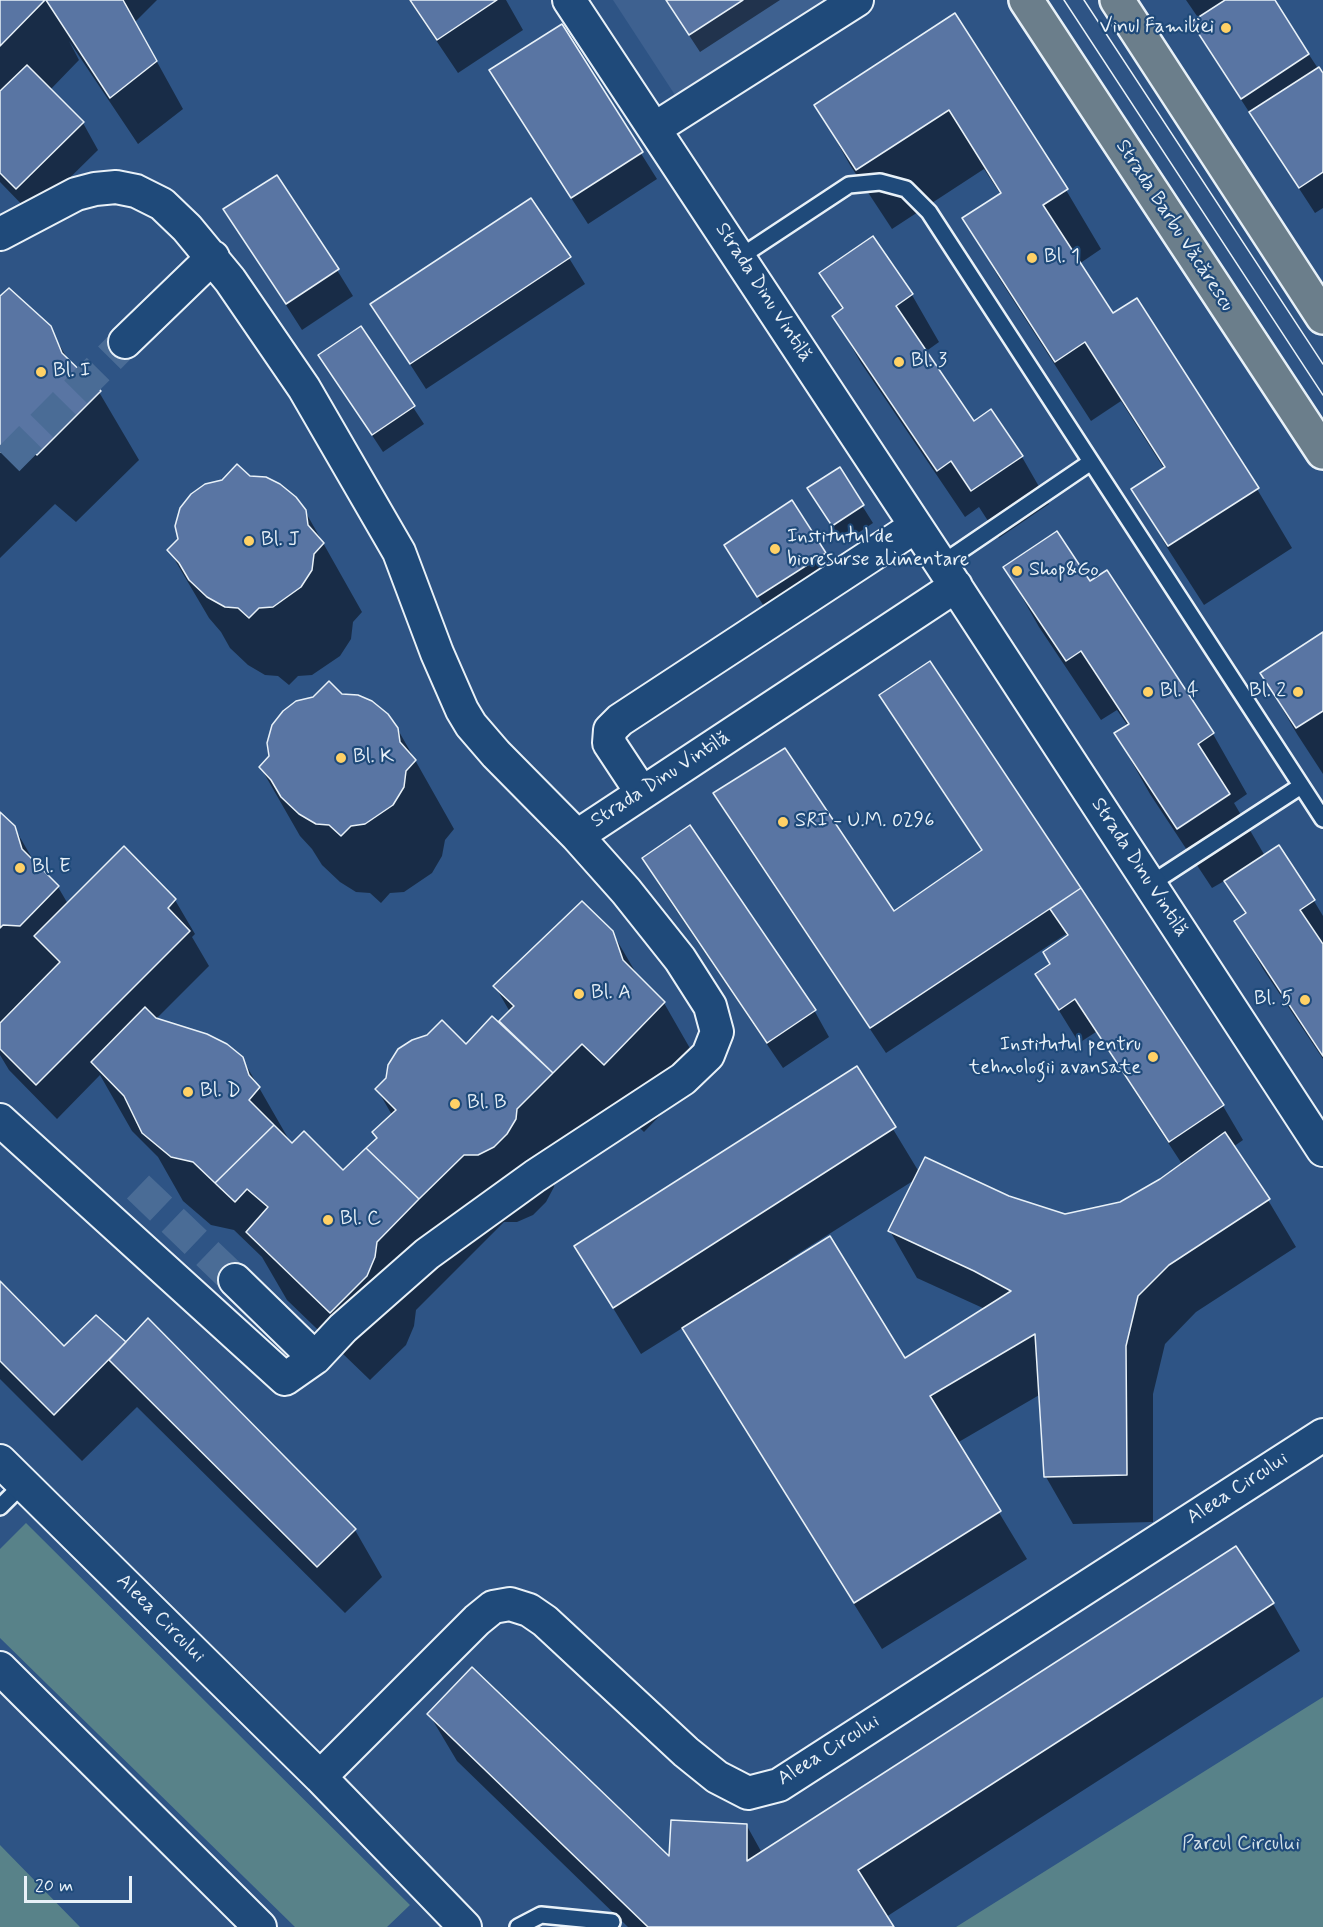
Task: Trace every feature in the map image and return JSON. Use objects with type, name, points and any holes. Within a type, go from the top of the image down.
[{"type":"main road","name":"Strada Barbu Văcărescu","points":[[1026,0],[1323,452]]},
{"type":"main road","points":[[1117,0],[1323,317]]},
{"type":"street","name":"Strada Dinu Vintilă","points":[[569,0],[740,257],[1323,1150]]},
{"type":"street","points":[[654,129],[857,0]]},
{"type":"street","points":[[0,234],[76,194],[116,187],[136,190],[162,204],[188,228],[237,289],[303,388],[399,552],[437,653],[466,718],[496,754],[576,836],[633,900],[680,959],[710,1006],[717,1032],[708,1055],[683,1079],[535,1176],[427,1254],[343,1328],[315,1358],[285,1379],[0,1120]]},
{"type":"street","points":[[125,342],[213,257]]},
{"type":"street","points":[[642,793],[609,742],[610,730],[620,720],[916,526]]},
{"type":"street","name":"Strada Dinu Vintilă","points":[[576,836],[642,793],[948,575]]},
{"type":"street","points":[[235,1280],[315,1358]]},
{"type":"street","name":"Aleea Circului","points":[[320,1777],[477,1620],[493,1607],[510,1604],[529,1610],[545,1621],[686,1752],[717,1777],[748,1793],[778,1785],[1323,1435]]},
{"type":"street","name":"Aleea Circului","points":[[0,1461],[320,1777],[465,1927]]},
{"type":"street","points":[[0,1668],[260,1927]]},
{"type":"lane","points":[[740,257],[849,185],[880,182],[906,189],[929,212],[1323,819]]},
{"type":"lane","points":[[948,575],[1091,462]]},
{"type":"lane","points":[[1149,885],[1301,786]]},
{"type":"lane","points":[[0,1507],[23,1484]]},
{"type":"lane","points":[[518,1927],[541,1915],[612,1922]]},
{"type":"shaded area","points":[[613,0],[823,0],[675,95]]},
{"type":"green space","points":[[26,1523],[410,1905],[387,1927],[295,1927],[0,1638],[0,1549]]},
{"type":"green space","name":"Parcul Circului","points":[[1323,1697],[1323,1927],[956,1927]]},
{"type":"green space","points":[[0,1845],[80,1927],[0,1927]]},
{"type":"building","points":[[0,0],[45,0],[0,46]]},
{"type":"building","points":[[46,0],[123,0],[157,61],[110,98]]},
{"type":"building","points":[[410,0],[497,0],[437,40]]},
{"type":"building","points":[[666,0],[743,0],[689,35]]},
{"type":"building","points":[[1225,0],[1275,0],[1309,54],[1241,99],[1191,22]]},
{"type":"building","name":"Bl. 1","points":[[955,13],[1068,189],[1043,205],[1113,313],[1137,298],[1259,488],[1168,546],[1131,489],[1165,467],[1085,342],[1055,362],[962,218],[1001,193],[949,110],[856,170],[814,105]]},
{"type":"building","points":[[562,24],[643,152],[571,198],[489,70]]},
{"type":"building","points":[[27,65],[84,122],[16,189],[0,173],[0,91]]},
{"type":"building","points":[[1319,67],[1323,73],[1323,172],[1299,188],[1249,112]]},
{"type":"building","points":[[277,175],[339,269],[286,304],[223,209]]},
{"type":"building","points":[[531,198],[571,257],[410,364],[370,304]]},
{"type":"building","name":"Bl. 3","points":[[873,236],[913,294],[896,306],[974,421],[991,409],[1023,456],[971,491],[951,461],[937,471],[832,316],[843,308],[819,273]]},
{"type":"building","name":"Bl. I","points":[[9,288],[51,326],[62,353],[101,391],[37,455],[15,437],[0,452],[0,296]]},
{"type":"building","points":[[361,326],[415,406],[372,435],[318,355]]},
{"type":"building","name":"Bl. J","points":[[237,464],[250,476],[266,477],[280,484],[296,497],[306,510],[308,525],[324,543],[314,554],[312,570],[301,587],[273,607],[259,608],[249,618],[238,608],[225,607],[207,597],[189,580],[179,563],[167,550],[178,539],[175,526],[180,508],[191,494],[205,484],[222,480]]},
{"type":"building","points":[[840,467],[864,505],[832,526],[807,488]]},
{"type":"building","name":"Institutul de bioresurse alimentare","points":[[792,500],[826,553],[757,597],[724,545]]},
{"type":"building","name":"Bl. 4","points":[[1057,531],[1090,581],[1107,570],[1214,733],[1198,744],[1230,794],[1177,829],[1114,733],[1129,724],[1081,651],[1066,661],[1003,567]]},
{"type":"building","name":"Bl. 2","points":[[1323,632],[1323,711],[1296,728],[1260,673]]},
{"type":"building","name":"SRI - U.M. 0296","points":[[930,661],[1081,888],[870,1028],[713,793],[785,748],[894,911],[982,850],[879,695]]},
{"type":"building","name":"Bl. K","points":[[329,681],[342,694],[358,695],[372,701],[388,714],[398,728],[400,742],[416,760],[406,771],[404,787],[393,805],[365,824],[351,826],[341,836],[329,825],[316,824],[299,814],[281,797],[271,780],[259,767],[269,756],[267,743],[272,725],[283,711],[296,701],[313,697]]},
{"type":"building","name":"Bl. E","points":[[0,812],[15,826],[22,849],[59,886],[20,926],[3,925],[0,928]]},
{"type":"building","points":[[690,825],[816,1010],[767,1043],[642,858]]},
{"type":"building","name":"Bl. 5","points":[[1279,845],[1315,900],[1300,910],[1323,944],[1323,1056],[1234,921],[1246,913],[1224,881]]},
{"type":"building","points":[[124,846],[176,899],[168,908],[190,931],[36,1085],[0,1049],[0,1023],[60,962],[34,936]]},
{"type":"building","name":"Institutul pentru tehnologii avansate","points":[[1081,888],[1224,1105],[1169,1142],[1075,999],[1059,1010],[1035,974],[1050,964],[1043,952],[1068,935],[1050,909]]},
{"type":"building","name":"Bl. A","points":[[582,901],[613,931],[623,960],[665,1002],[604,1065],[582,1044],[553,1073],[499,1021],[514,1006],[493,986]]},
{"type":"building","name":"Bl. D","points":[[145,1007],[156,1018],[207,1034],[227,1044],[243,1057],[249,1075],[260,1087],[249,1100],[274,1125],[215,1183],[193,1162],[171,1157],[142,1133],[124,1096],[91,1062]]},
{"type":"building","name":"Bl. B","points":[[492,1016],[553,1073],[517,1109],[516,1119],[507,1134],[494,1147],[478,1155],[464,1155],[419,1199],[366,1148],[377,1138],[372,1132],[396,1110],[375,1089],[386,1078],[388,1065],[398,1049],[412,1040],[427,1035],[442,1020],[466,1044]]},
{"type":"building","points":[[857,1066],[896,1127],[613,1308],[574,1246]]},
{"type":"building","name":"Bl. C","points":[[274,1125],[292,1143],[304,1131],[343,1170],[366,1148],[419,1199],[377,1242],[375,1257],[367,1276],[330,1313],[246,1232],[268,1207],[247,1189],[235,1202],[215,1183]]},
{"type":"building","points":[[1225,1132],[1270,1199],[1169,1265],[1138,1296],[1126,1346],[1127,1475],[1044,1477],[1035,1334],[930,1396],[1001,1511],[854,1603],[682,1328],[830,1236],[905,1358],[1011,1291],[888,1231],[925,1157],[1009,1196],[1065,1214],[1120,1202],[1160,1179]]},
{"type":"building","points":[[0,1281],[64,1346],[96,1315],[126,1342],[54,1415],[0,1361]]},
{"type":"building","points":[[148,1318],[356,1529],[317,1567],[109,1360]]},
{"type":"building","points":[[1236,1546],[1274,1603],[858,1870],[894,1927],[648,1927],[427,1714],[472,1667],[669,1856],[671,1820],[747,1824],[747,1861]]},
{"type":"tunnel","points":[[8,460],[125,342]]},
{"type":"tunnel","points":[[138,1187],[235,1280]]},
{"type":"tram line","points":[[1064,0],[1323,395]]},
{"type":"tram line","points":[[1084,0],[1323,364]]},
{"type":"place","name":"Vinul Familiei","points":[[1226,28]]},
{"type":"place","name":"Bl. 1","points":[[1032,258]]},
{"type":"place","name":"Bl. 3","points":[[899,362]]},
{"type":"place","name":"Bl. I","points":[[41,372]]},
{"type":"place","name":"Bl. J","points":[[249,541]]},
{"type":"place","name":"Institutul de bioresurse alimentare","points":[[775,549]]},
{"type":"place","name":"Shop&Go","points":[[1017,571]]},
{"type":"place","name":"Bl. 4","points":[[1148,692]]},
{"type":"place","name":"Bl. 2","points":[[1298,692]]},
{"type":"place","name":"Bl. K","points":[[341,758]]},
{"type":"place","name":"SRI - U.M. 0296","points":[[783,822]]},
{"type":"place","name":"Bl. E","points":[[20,868]]},
{"type":"place","name":"Bl. A","points":[[579,994]]},
{"type":"place","name":"Bl. 5","points":[[1305,1000]]},
{"type":"place","name":"Institutul pentru tehnologii avansate","points":[[1153,1057]]},
{"type":"place","name":"Bl. D","points":[[188,1092]]},
{"type":"place","name":"Bl. B","points":[[455,1104]]},
{"type":"place","name":"Bl. C","points":[[328,1220]]}]
